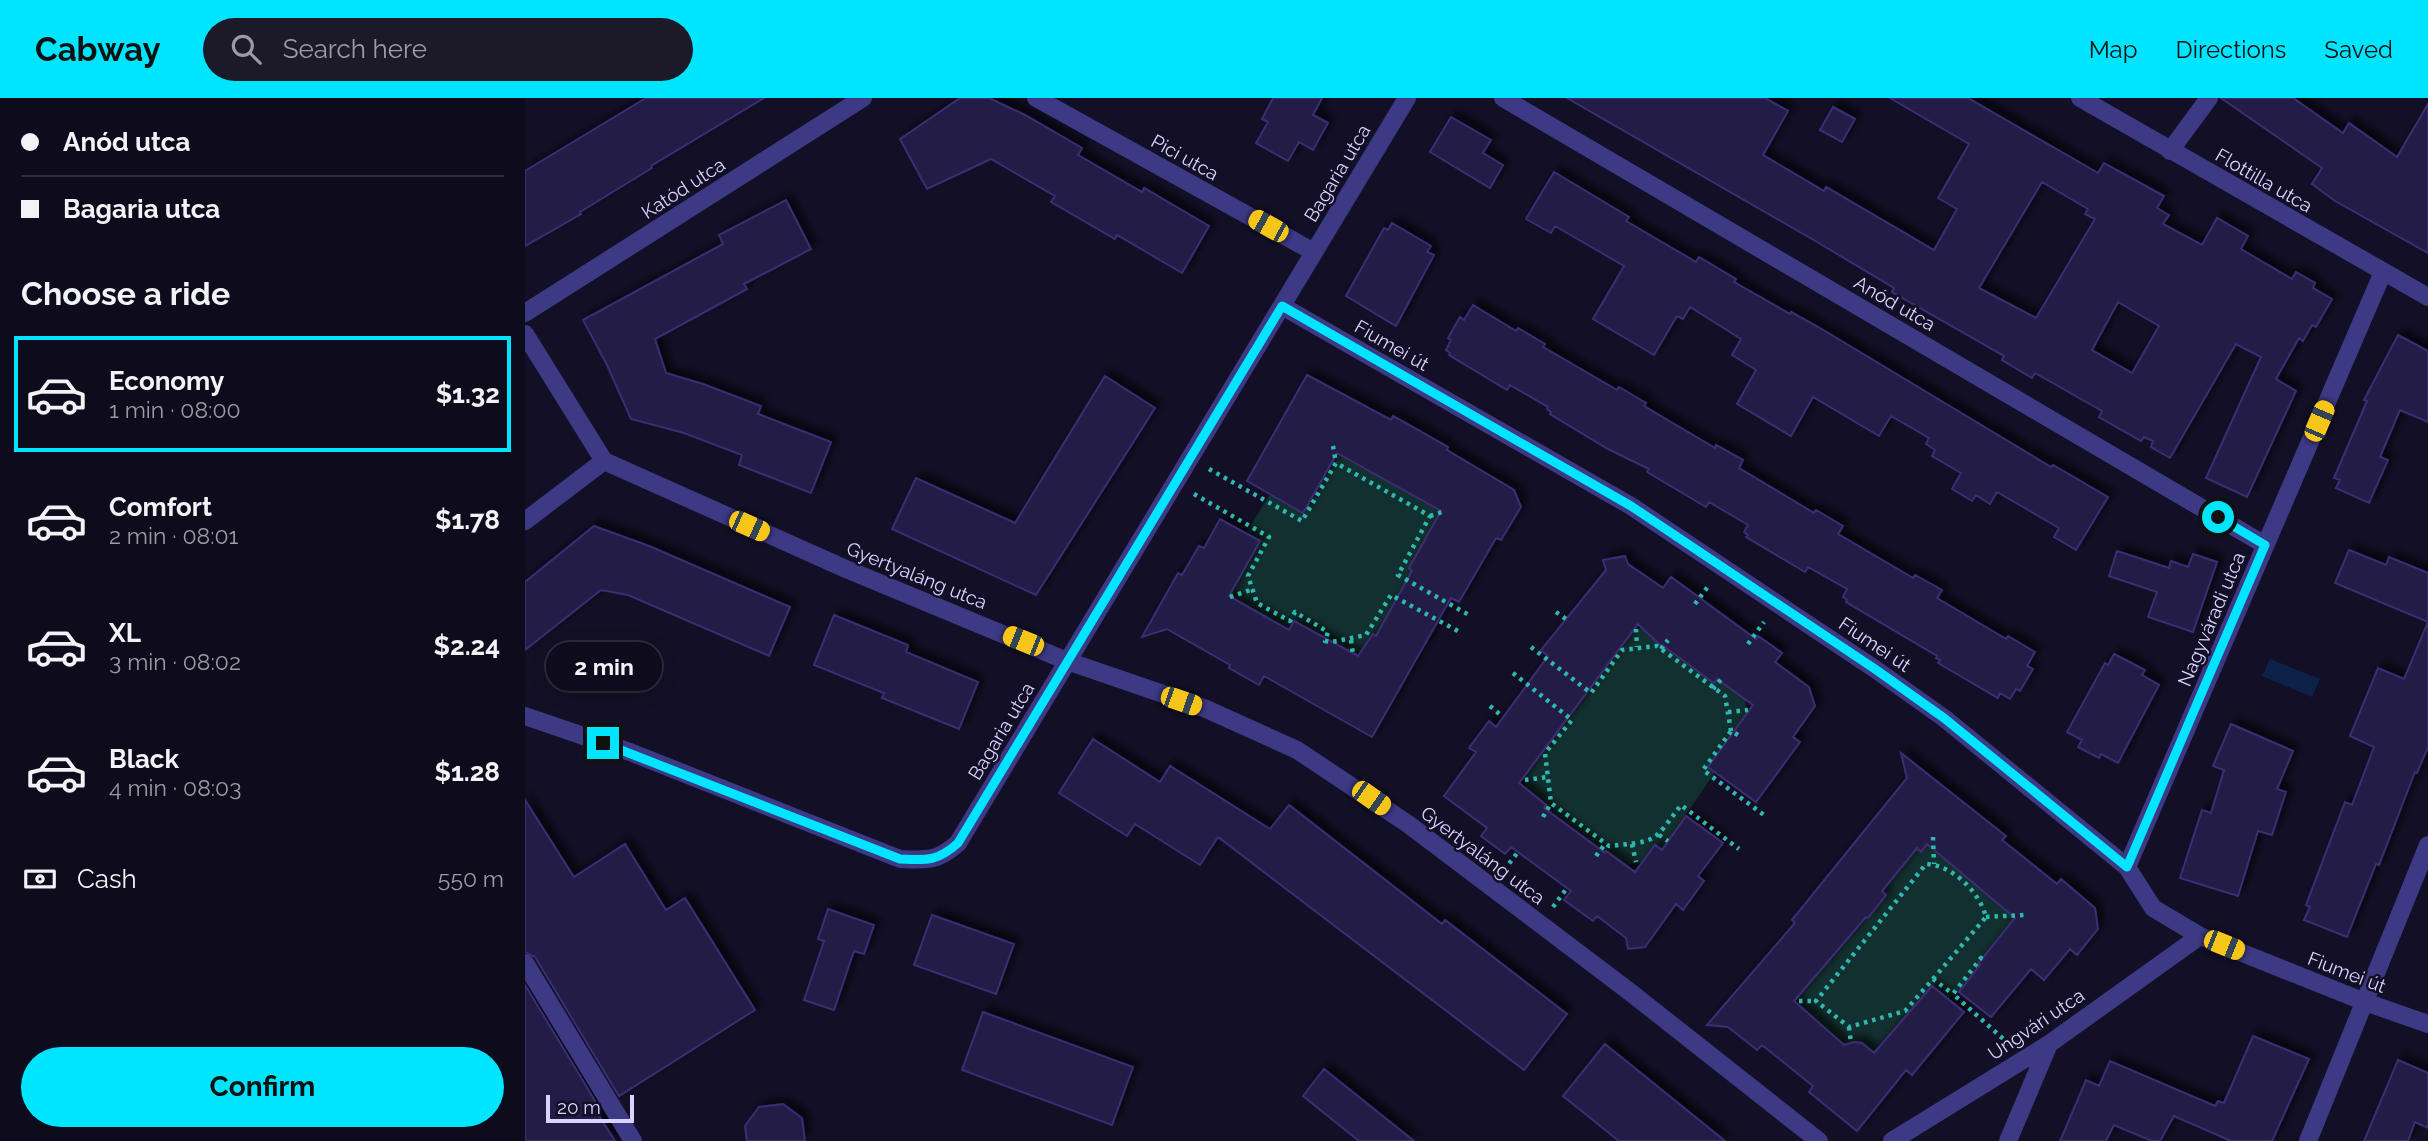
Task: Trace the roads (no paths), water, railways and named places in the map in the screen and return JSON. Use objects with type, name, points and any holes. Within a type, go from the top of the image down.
[{"type":"street","name":"Katód utca","points":[[525,313],[863,98]]},
{"type":"street","name":"Pici utca","points":[[1036,98],[1314,252]]},
{"type":"street","name":"Bagaria utca","points":[[525,716],[629,752],[900,859],[927,860],[946,855],[958,843],[1407,98]]},
{"type":"street","name":"Anód utca","points":[[1503,98],[2265,545]]},
{"type":"street","name":"Flottilla utca","points":[[2080,98],[2428,297]]},
{"type":"street","points":[[2170,151],[2209,98]]},
{"type":"street","name":"Nagyváradi utca","points":[[2127,867],[2383,272]]},
{"type":"street","name":"Fiumei út","points":[[1282,306],[1631,506],[1875,669],[1944,718],[2127,867],[2153,908],[2200,936],[2365,1002],[2428,1024]]},
{"type":"street","points":[[525,334],[604,461],[525,521]]},
{"type":"street","name":"Gyertyaláng utca","points":[[604,461],[846,569],[1067,661],[1204,708],[1297,750],[1353,785],[1429,840],[1630,992],[1819,1141]]},
{"type":"street","points":[[2308,1141],[2428,845]]},
{"type":"street","name":"Ungvári utca","points":[[1892,1141],[2049,1044],[2200,936]]},
{"type":"street","points":[[525,963],[633,1141]]},
{"type":"street","points":[[2008,1141],[2049,1044]]},
{"type":"water","points":[[2270,659],[2320,679],[2312,697],[2262,676]]}]
